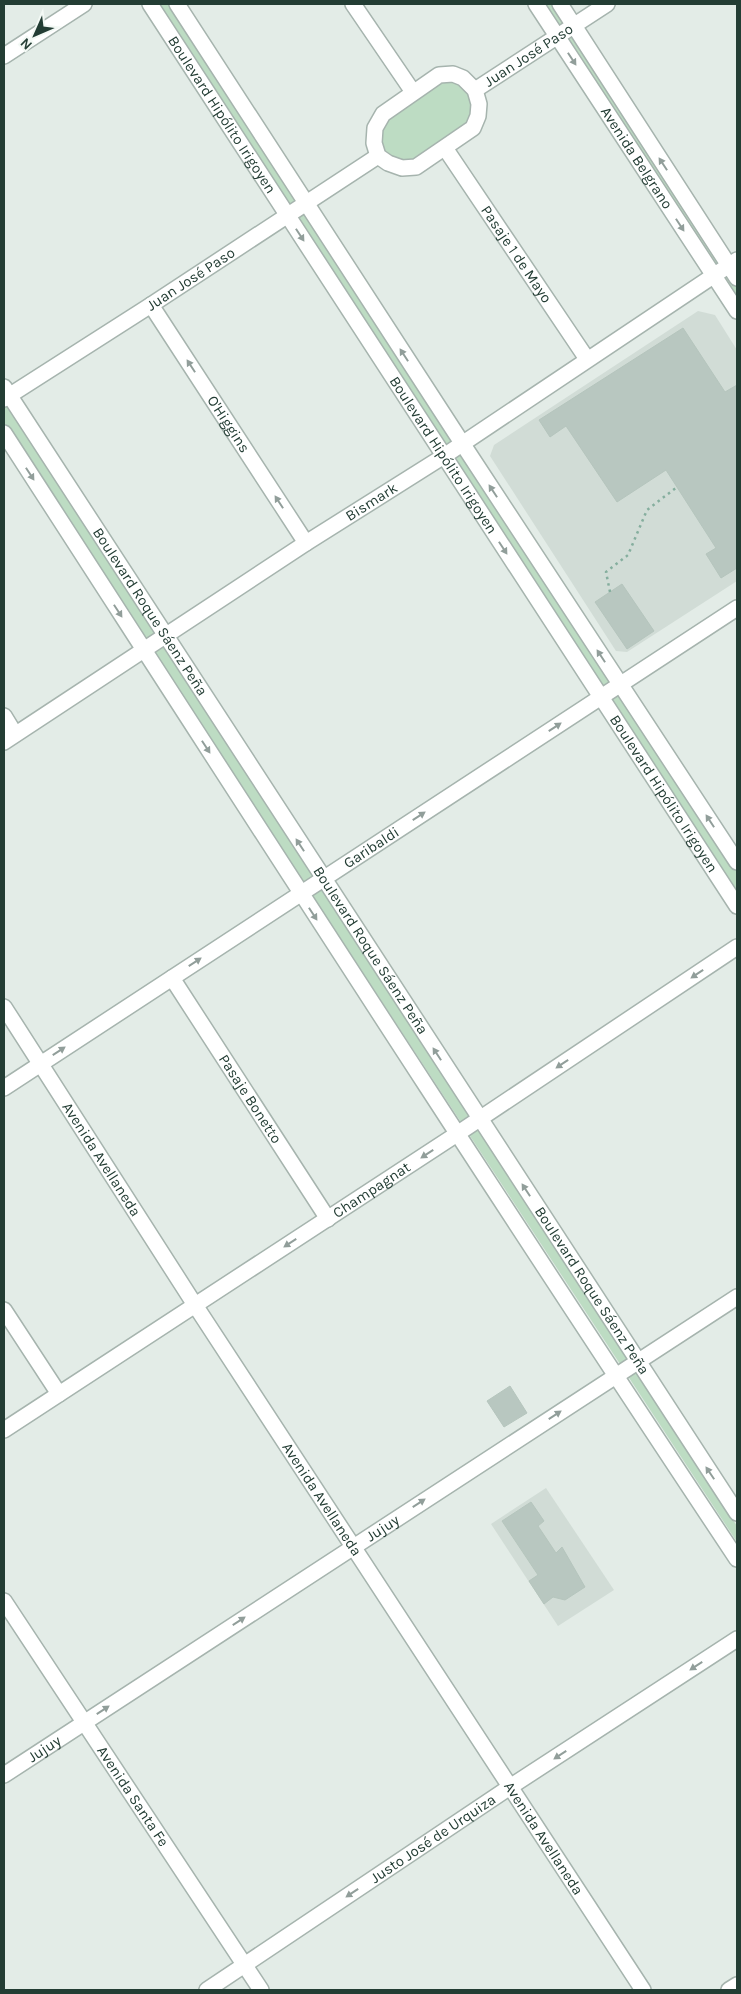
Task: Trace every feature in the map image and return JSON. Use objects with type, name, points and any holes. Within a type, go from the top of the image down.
[{"type":"street","points":[[4,56],[84,4]]},
{"type":"street","name":"Boulevard Hipólito Irigoyen","points":[[150,4],[737,906]]},
{"type":"street","name":"Boulevard Hipólito Irigoyen","points":[[176,4],[737,862]]},
{"type":"street","points":[[354,4],[414,92]]},
{"type":"street","name":"Avenida Belgrano","points":[[536,4],[737,311]]},
{"type":"street","name":"Avenida Belgrano","points":[[560,4],[734,268]]},
{"type":"street","name":"Juan José Paso","points":[[475,90],[607,4]]},
{"type":"street","name":"Juan José Paso","points":[[453,74],[463,78],[475,90],[480,104],[473,128],[416,167],[402,168],[388,164],[378,156],[374,143],[375,128],[384,114],[414,92],[439,75],[453,74]]},
{"type":"street","name":"Pasaje 1 de Mayo","points":[[445,148],[587,359]]},
{"type":"street","name":"Juan José Paso","points":[[6,394],[151,305],[378,156]]},
{"type":"street","name":"Bismark","points":[[9,738],[164,635],[444,456],[714,275],[734,268]]},
{"type":"street","name":"O'Higgins","points":[[151,305],[306,543]]},
{"type":"street","name":"Boulevard Roque Sáenz Peña","points":[[6,394],[737,1513]]},
{"type":"street","name":"Boulevard Roque Sáenz Peña","points":[[4,433],[300,894],[737,1559]]},
{"type":"street","name":"Garibaldi","points":[[4,1088],[737,608]]},
{"type":"street","points":[[4,716],[9,738]]},
{"type":"street","name":"Champagnat","points":[[4,1430],[480,1119],[737,946]]},
{"type":"street","name":"Pasaje Bonetto","points":[[172,978],[328,1219]]},
{"type":"street","name":"Avenida Avellaneda","points":[[4,1008],[195,1305],[643,1990]]},
{"type":"street","name":"Jujuy","points":[[4,1775],[737,1297]]},
{"type":"street","points":[[4,1310],[60,1394]]},
{"type":"street","name":"Avenida Santa Fe","points":[[4,1601],[261,1990]]},
{"type":"street","name":"Justo José de Urquiza","points":[[207,1990],[737,1639]]},
{"type":"street","points":[[729,1990],[737,1985]]},
{"type":"path","points":[[610,592],[606,572],[628,554],[647,510],[677,488]]},
{"type":"shaded area","points":[[698,311],[715,315],[737,350],[737,581],[627,652],[616,651],[490,456],[494,445]]},
{"type":"shaded area","points":[[546,1488],[614,1590],[558,1626],[491,1524]]},
{"type":"green space","points":[[150,4],[177,4],[737,862],[737,906]]},
{"type":"green space","points":[[536,4],[560,4],[737,278],[737,311]]},
{"type":"green space","points":[[439,75],[463,78],[478,116],[416,167],[388,163],[375,128]]},
{"type":"green space","points":[[4,401],[737,1526],[737,1542],[263,821],[4,422]]},
{"type":"building","points":[[683,328],[725,392],[737,385],[737,568],[721,578],[706,554],[716,548],[666,470],[617,502],[566,426],[550,437],[539,420]]},
{"type":"building","points":[[622,584],[654,631],[627,649],[595,602]]},
{"type":"building","points":[[510,1386],[527,1413],[504,1427],[487,1401]]},
{"type":"building","points":[[531,1502],[544,1521],[538,1526],[556,1553],[562,1547],[585,1587],[565,1600],[553,1597],[544,1604],[529,1581],[538,1575],[502,1521]]}]
